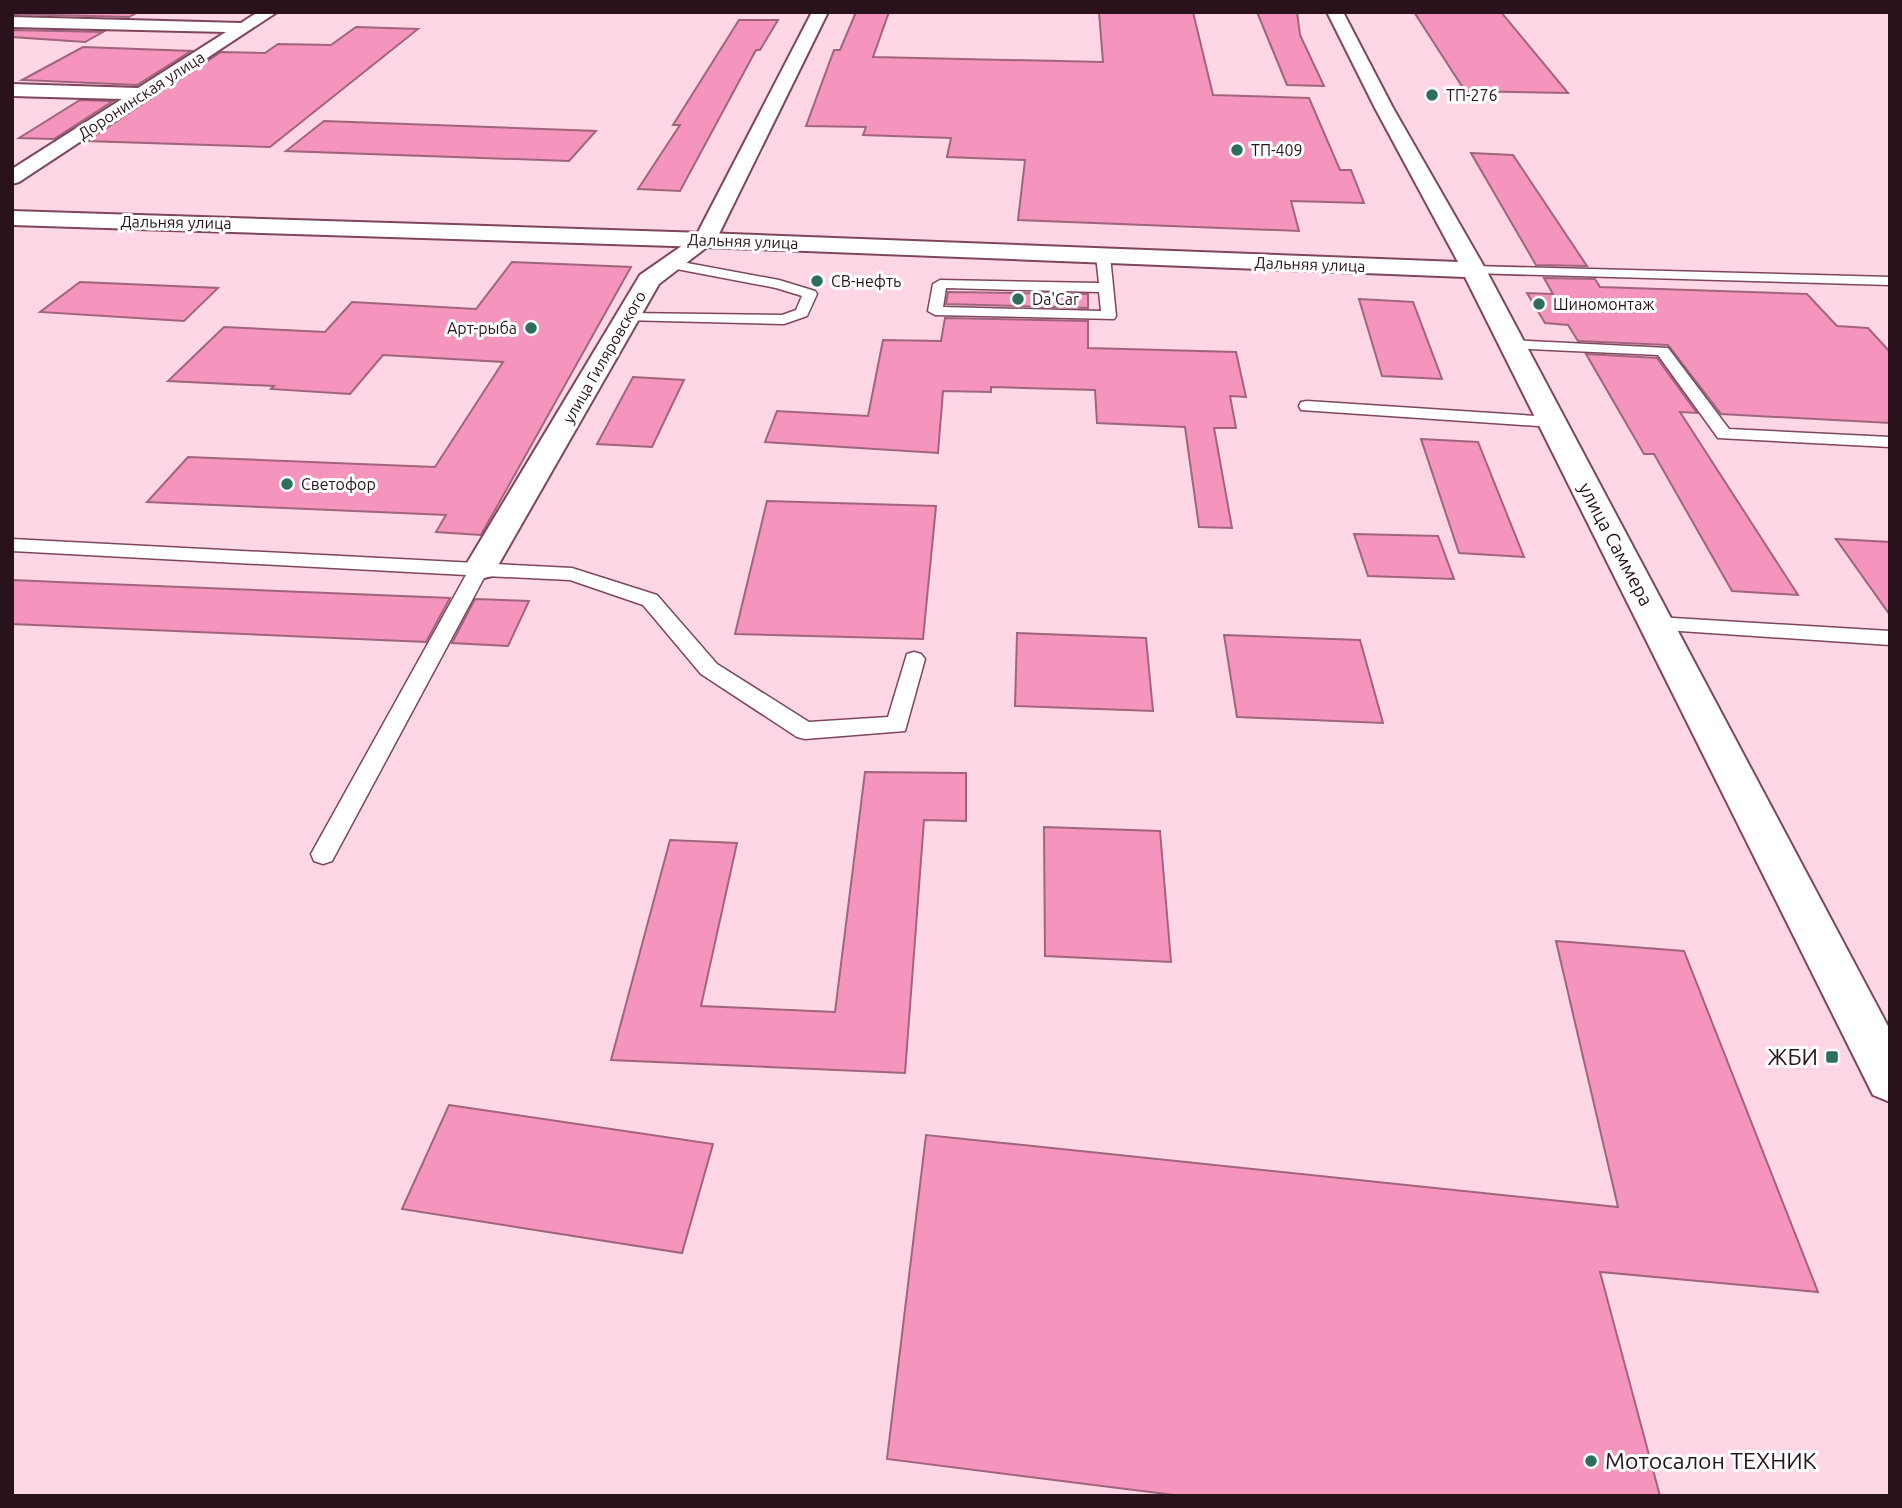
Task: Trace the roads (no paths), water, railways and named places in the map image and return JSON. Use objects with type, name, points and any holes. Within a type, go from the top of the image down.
[{"type":"street","name":"Доронинская улица","points":[[12,178],[269,12]]},
{"type":"street","name":"улица Гиляровского","points":[[480,568],[649,280],[705,240],[820,12]]},
{"type":"street","name":"улица Саммера","points":[[1335,12],[1384,108],[1474,270],[1890,1079]]},
{"type":"street","points":[[12,22],[245,28]]},
{"type":"street","points":[[12,90],[142,94]]},
{"type":"street","name":"Дальняя улица","points":[[12,218],[705,240],[1474,270]]},
{"type":"lane","points":[[1103,256],[1107,288],[1109,316],[935,311],[940,284],[1107,288]]},
{"type":"lane","points":[[627,317],[717,319],[774,302],[738,277],[671,264]]},
{"type":"lane","points":[[1474,270],[1890,281]]},
{"type":"lane","points":[[1863,281],[1890,293]]},
{"type":"lane","points":[[1511,345],[1663,351],[1724,434],[1890,442]]},
{"type":"lane","points":[[1307,406],[1552,422]]},
{"type":"lane","points":[[12,545],[572,574],[650,600],[709,669],[805,731],[897,725],[914,659]]},
{"type":"lane","points":[[323,854],[480,568]]},
{"type":"lane","points":[[1657,624],[1890,638]]},
{"type":"place","name":"ТП-276","points":[[1432,95]]},
{"type":"place","name":"ТП-409","points":[[1237,150]]},
{"type":"place","name":"СВ-нефть","points":[[817,281]]},
{"type":"place","name":"Da'Car","points":[[1018,299]]},
{"type":"place","name":"Шиномонтаж","points":[[1539,304]]},
{"type":"place","name":"Арт-рыба","points":[[531,328]]},
{"type":"place","name":"Светофор","points":[[287,484]]},
{"type":"place","name":"ЖБИ","points":[[1832,1057]]},
{"type":"place","name":"Мотосалон ТЕХНИК","points":[[1591,1461]]}]
